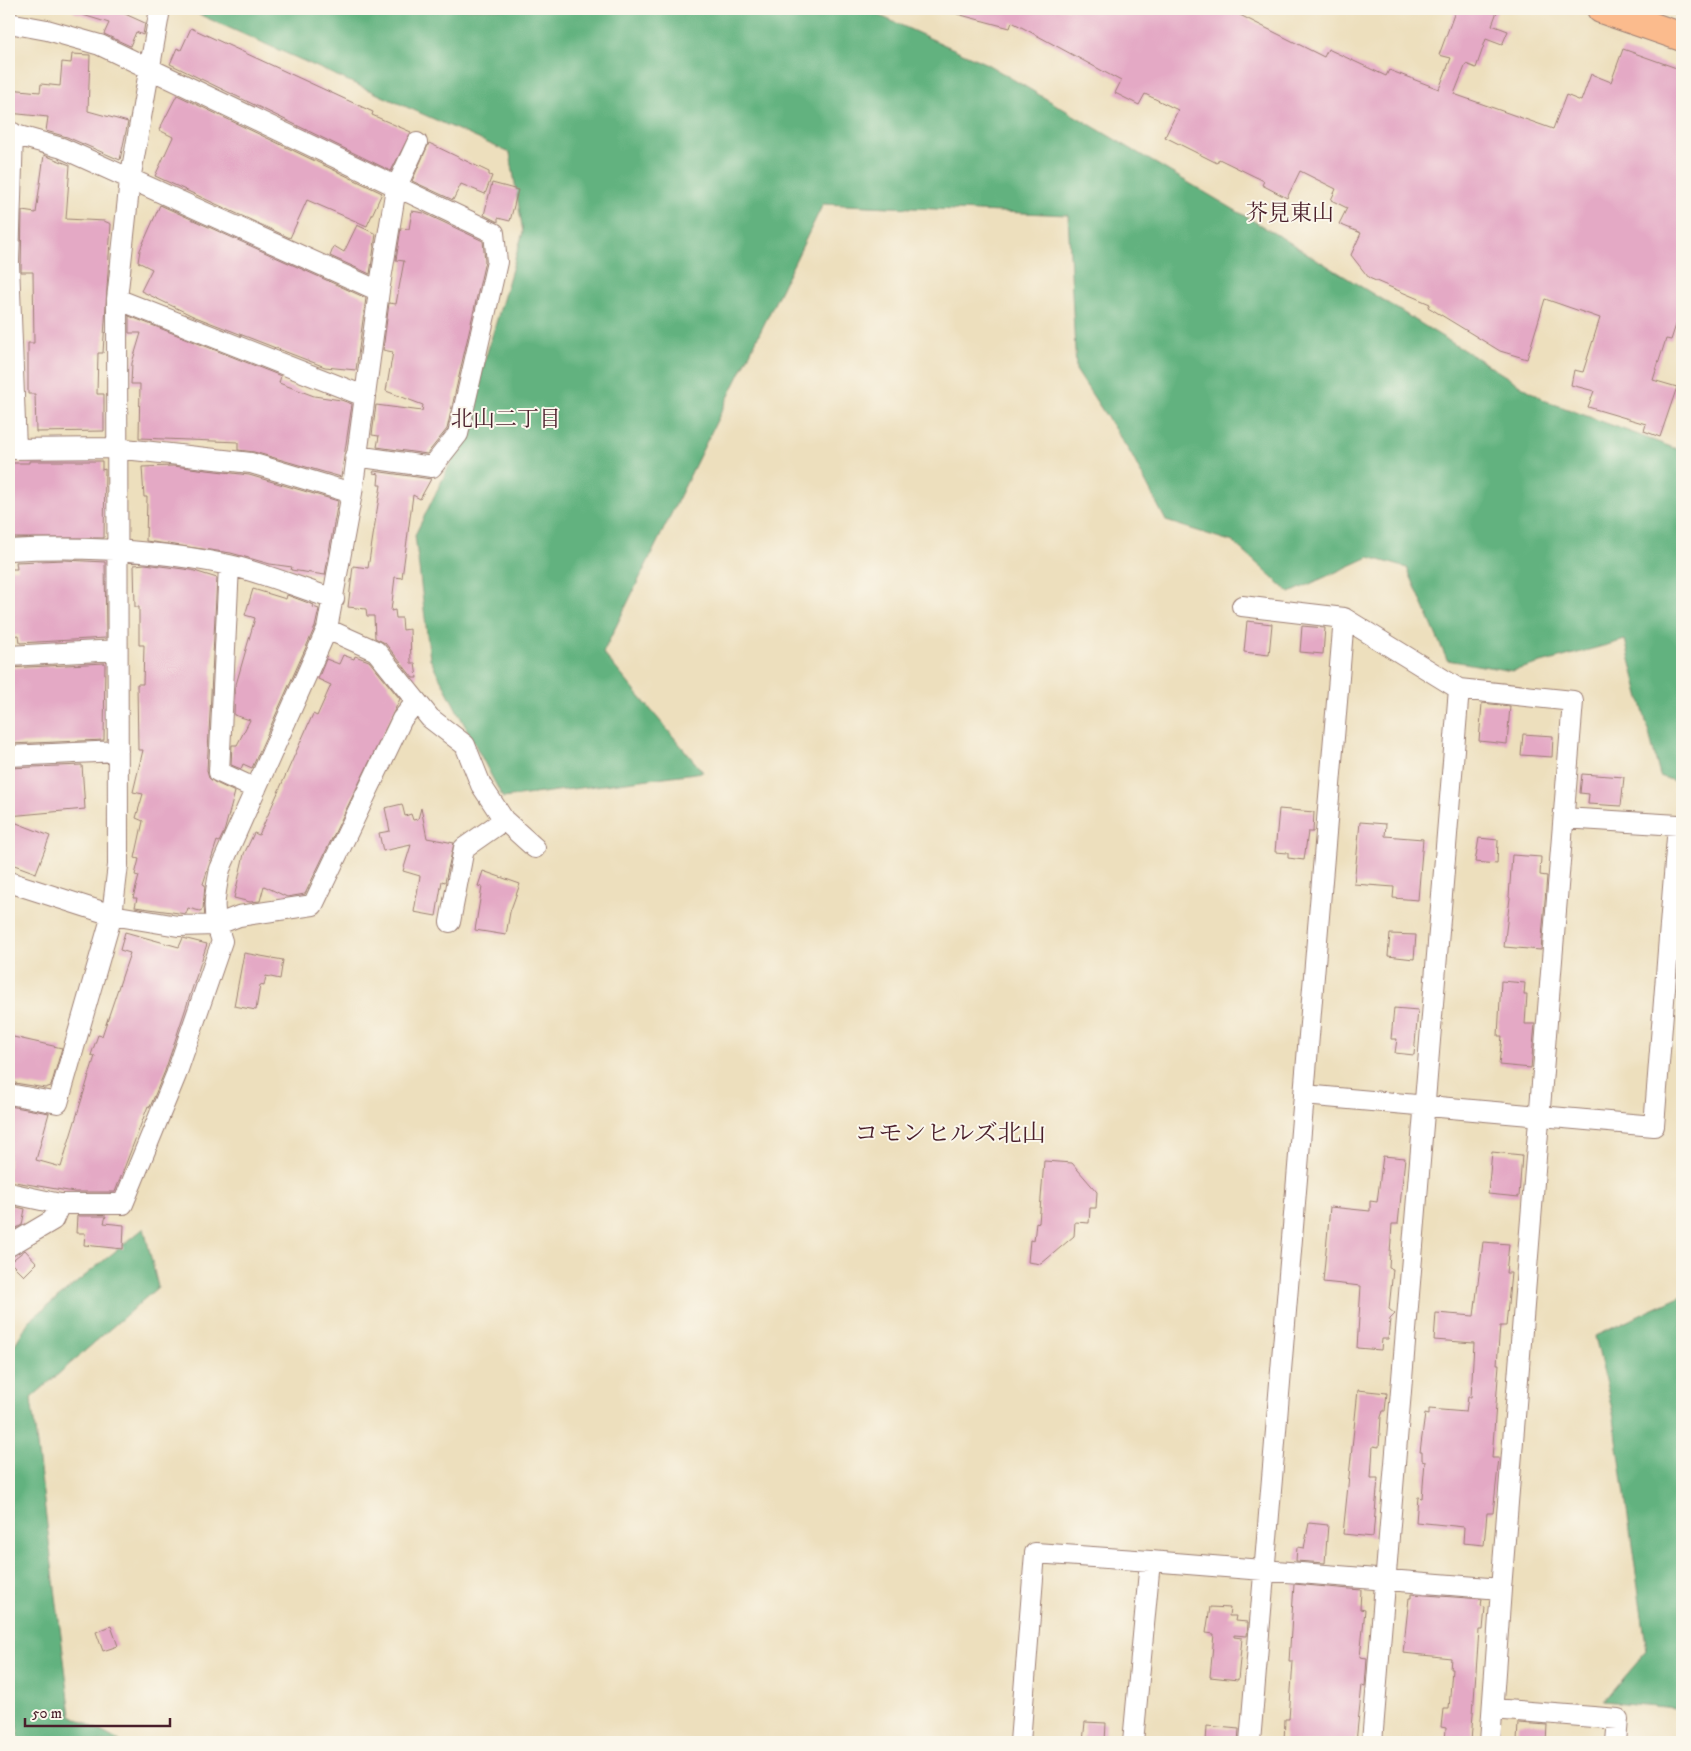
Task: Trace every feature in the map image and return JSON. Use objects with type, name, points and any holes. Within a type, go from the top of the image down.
[{"type":"highway","points":[[1601,9],[1682,37]]},
{"type":"street","points":[[9,1094],[58,1103],[112,915],[118,865],[117,299],[130,180],[151,71],[160,9]]},
{"type":"street","points":[[9,23],[48,30],[100,46],[494,233],[497,262],[458,434],[432,467],[356,456]]},
{"type":"street","points":[[352,493],[251,463],[116,448],[12,449],[9,263],[11,133],[62,148],[379,291]]},
{"type":"street","points":[[9,1193],[60,1204],[123,1204],[176,1076],[222,940],[216,925],[213,905],[220,869],[327,630],[352,493],[379,291],[396,188],[417,143]]},
{"type":"street","points":[[117,299],[364,396]]},
{"type":"street","points":[[9,550],[50,548],[116,549],[229,566],[334,599]]},
{"type":"street","points":[[229,566],[220,772],[256,789]]},
{"type":"street","points":[[1242,606],[1344,618],[1459,689],[1573,701],[1490,1742]]},
{"type":"street","points":[[1250,1742],[1344,618]]},
{"type":"street","points":[[327,630],[376,651],[430,718],[465,746],[482,785],[504,820],[535,848]]},
{"type":"street","points":[[9,656],[117,650]]},
{"type":"street","points":[[1372,1742],[1459,689]]},
{"type":"street","points":[[9,882],[112,915],[178,926],[216,925],[239,916],[313,905],[402,719],[416,702]]},
{"type":"street","points":[[9,756],[118,751]]},
{"type":"street","points":[[1304,1095],[1540,1118],[1654,1126],[1673,1003],[1680,826],[1564,818]]},
{"type":"street","points":[[450,922],[464,848],[504,820]]},
{"type":"street","points":[[9,1246],[53,1220],[60,1204]]},
{"type":"street","points":[[1020,1742],[1035,1553],[1501,1589]]},
{"type":"street","points":[[1133,1742],[1150,1562]]},
{"type":"street","points":[[1493,1709],[1618,1719],[1616,1742]]},
{"type":"green space","points":[[199,9],[865,9],[987,64],[1284,239],[1546,401],[1682,451],[1682,784],[1660,776],[1625,640],[1512,671],[1447,660],[1407,568],[1369,557],[1290,593],[1233,542],[1166,521],[1131,454],[1076,370],[1068,215],[823,204],[603,653],[703,772],[503,798],[430,659],[415,535],[460,444],[523,232],[510,153],[198,14]]},
{"type":"green space","points":[[144,1228],[158,1287],[31,1398],[71,1715],[121,1742],[19,1742],[9,1611],[9,1354],[29,1321]]},
{"type":"green space","points":[[1682,1296],[1682,1715],[1675,1708],[1604,1701],[1647,1651],[1614,1418],[1595,1336]]},
{"type":"building","points":[[74,9],[114,9],[145,23],[143,35],[136,32],[130,46],[104,34],[109,23],[73,12]]},
{"type":"building","points":[[958,9],[1228,9],[1324,57],[1328,49],[1386,76],[1389,70],[1439,89],[1451,58],[1439,55],[1456,9],[1498,9],[1492,25],[1508,31],[1502,45],[1486,39],[1476,68],[1466,64],[1454,94],[1553,129],[1566,95],[1581,101],[1591,74],[1611,82],[1623,49],[1682,70],[1682,307],[1671,340],[1666,339],[1653,380],[1677,387],[1660,437],[1644,431],[1646,424],[1588,407],[1594,391],[1571,385],[1574,370],[1583,372],[1600,318],[1545,299],[1527,359],[1500,351],[1428,307],[1430,304],[1369,278],[1351,255],[1361,233],[1339,224],[1347,208],[1331,200],[1336,189],[1300,171],[1287,198],[1262,185],[1264,181],[1219,159],[1217,163],[1165,137],[1178,110],[1145,94],[1139,105],[1115,93],[1121,81],[1012,22],[1010,28],[957,14]]},
{"type":"building","points":[[191,28],[373,112],[372,115],[411,132],[391,171],[170,64],[177,48],[181,50]]},
{"type":"building","points":[[72,54],[90,55],[88,111],[128,122],[120,160],[67,137],[46,131],[48,117],[9,113],[9,89],[40,92],[41,84],[60,86],[62,62],[71,63]]},
{"type":"building","points":[[177,95],[382,193],[367,226],[307,200],[290,238],[155,176],[173,137],[159,130]]},
{"type":"building","points":[[429,143],[489,172],[489,175],[492,176],[485,194],[461,184],[453,200],[412,181]]},
{"type":"building","points":[[44,155],[70,165],[66,219],[104,221],[111,224],[103,353],[98,353],[97,394],[104,394],[104,431],[36,432],[35,394],[28,394],[28,343],[34,343],[33,272],[21,272],[22,211],[36,213]]},
{"type":"building","points":[[492,183],[518,190],[510,221],[498,218],[498,222],[484,215]]},
{"type":"building","points":[[160,205],[366,298],[356,370],[325,367],[193,316],[141,291],[152,269],[138,262],[140,250]]},
{"type":"building","points":[[412,211],[424,213],[483,241],[485,261],[447,429],[427,454],[377,447],[379,436],[372,435],[376,405],[422,411],[423,405],[386,391],[393,352],[383,350],[389,303],[396,304],[404,261],[396,260],[401,228],[409,229]]},
{"type":"building","points":[[357,225],[376,234],[370,274],[330,256],[334,246],[344,252]]},
{"type":"building","points":[[129,316],[281,376],[279,383],[314,396],[341,400],[352,404],[341,477],[254,452],[238,450],[238,442],[139,438],[140,384],[131,384],[132,363],[141,333],[129,333]]},
{"type":"building","points":[[29,461],[102,461],[102,470],[105,469],[104,538],[9,538],[9,463],[29,463]]},
{"type":"building","points":[[173,466],[249,475],[338,501],[325,575],[291,570],[292,567],[270,564],[231,553],[146,541],[147,497],[144,497],[142,467]]},
{"type":"building","points":[[374,471],[431,479],[420,499],[413,495],[402,578],[395,577],[391,611],[395,610],[396,618],[402,618],[403,630],[410,629],[411,663],[415,663],[417,678],[413,678],[385,643],[375,638],[374,616],[367,616],[366,609],[348,607],[353,566],[368,568],[381,485],[378,485],[379,474],[373,473]]},
{"type":"building","points":[[64,560],[105,562],[106,638],[20,643],[19,635],[9,636],[9,569],[17,569],[16,562]]},
{"type":"building","points":[[145,564],[191,570],[217,578],[207,771],[209,778],[214,782],[235,792],[224,832],[219,842],[217,841],[203,884],[205,885],[203,909],[200,911],[188,908],[186,914],[135,907],[137,898],[133,898],[139,876],[135,875],[139,859],[135,858],[143,821],[136,818],[143,794],[133,792],[143,750],[138,750],[137,684],[143,684],[144,645],[139,645],[139,607],[135,607],[134,565]]},
{"type":"building","points":[[253,589],[286,599],[287,595],[314,605],[313,607],[319,609],[315,627],[252,768],[243,764],[241,769],[231,765],[232,745],[237,745],[250,720],[234,715],[235,688],[255,618],[245,615]]},
{"type":"building","points":[[1247,621],[1272,624],[1269,655],[1244,652]]},
{"type":"building","points":[[1302,626],[1325,628],[1323,654],[1300,652]]},
{"type":"building","points":[[343,655],[354,659],[355,656],[369,661],[400,699],[305,894],[287,897],[264,886],[260,901],[250,902],[234,898],[244,854],[254,833],[259,835],[313,714],[317,716],[331,685],[318,679],[326,659],[339,664]]},
{"type":"building","points":[[105,663],[104,740],[9,744],[9,668]]},
{"type":"building","points":[[1482,703],[1510,706],[1507,744],[1479,741]]},
{"type":"building","points":[[1523,734],[1553,736],[1552,757],[1521,755]]},
{"type":"building","points":[[82,765],[85,809],[9,816],[9,768]]},
{"type":"building","points":[[1582,774],[1624,777],[1621,806],[1588,804],[1589,794],[1580,793]]},
{"type":"building","points":[[402,804],[405,816],[411,814],[413,820],[418,819],[421,808],[427,838],[454,843],[445,882],[442,881],[436,916],[414,912],[420,876],[403,871],[411,845],[383,851],[379,833],[390,831],[385,808]]},
{"type":"building","points":[[1279,809],[1314,812],[1313,832],[1308,832],[1304,860],[1288,858],[1288,853],[1275,852]]},
{"type":"building","points":[[9,820],[50,836],[36,873],[9,863]]},
{"type":"building","points":[[1360,822],[1386,824],[1385,836],[1423,839],[1418,900],[1393,898],[1394,887],[1354,884]]},
{"type":"building","points":[[1479,838],[1498,840],[1497,864],[1475,862]]},
{"type":"building","points":[[1512,855],[1541,857],[1540,875],[1547,876],[1541,950],[1504,947],[1510,898]]},
{"type":"building","points":[[483,871],[520,884],[510,912],[506,935],[475,930],[482,887],[478,886]]},
{"type":"building","points":[[125,932],[179,947],[183,938],[207,944],[165,1071],[150,1107],[148,1106],[115,1192],[74,1192],[9,1181],[9,1106],[49,1113],[36,1160],[61,1167],[95,1056],[91,1055],[98,1035],[102,1036],[130,953],[120,950]]},
{"type":"building","points":[[1390,934],[1416,935],[1414,959],[1388,956]]},
{"type":"building","points":[[244,953],[283,960],[280,979],[266,976],[264,986],[260,985],[256,1010],[234,1006]]},
{"type":"building","points":[[1501,981],[1525,983],[1524,995],[1527,995],[1525,1024],[1535,1024],[1531,1068],[1499,1065],[1502,1036],[1498,1036]]},
{"type":"building","points":[[1394,1008],[1418,1010],[1414,1055],[1395,1053],[1397,1039],[1391,1039]]},
{"type":"building","points":[[9,1036],[62,1048],[51,1086],[45,1088],[9,1082]]},
{"type":"building","points":[[1492,1152],[1522,1155],[1519,1197],[1488,1194]]},
{"type":"building","points":[[1383,1156],[1405,1158],[1398,1224],[1392,1224],[1389,1268],[1393,1269],[1389,1309],[1395,1314],[1390,1319],[1388,1339],[1382,1339],[1381,1350],[1357,1348],[1361,1286],[1323,1282],[1330,1207],[1370,1211],[1370,1201],[1377,1202]]},
{"type":"building","points":[[1044,1161],[1072,1163],[1097,1192],[1096,1208],[1090,1208],[1089,1223],[1075,1222],[1074,1236],[1041,1264],[1028,1262],[1030,1240],[1034,1241],[1036,1222],[1039,1223]]},
{"type":"building","points":[[9,1205],[25,1209],[22,1225],[9,1232]]},
{"type":"building","points":[[77,1216],[106,1216],[104,1223],[124,1225],[123,1249],[84,1245],[85,1233],[76,1233]]},
{"type":"building","points":[[1483,1242],[1509,1244],[1506,1273],[1511,1273],[1506,1326],[1500,1326],[1497,1364],[1499,1364],[1492,1458],[1499,1458],[1493,1513],[1487,1513],[1484,1545],[1463,1543],[1464,1527],[1416,1522],[1418,1497],[1422,1498],[1425,1461],[1422,1460],[1422,1452],[1420,1452],[1425,1414],[1429,1415],[1429,1409],[1466,1412],[1468,1397],[1471,1397],[1474,1343],[1434,1340],[1436,1313],[1474,1316]]},
{"type":"building","points":[[25,1250],[37,1263],[24,1276],[10,1262]]},
{"type":"building","points":[[1358,1390],[1387,1393],[1385,1411],[1383,1411],[1381,1417],[1379,1447],[1373,1446],[1371,1478],[1378,1478],[1373,1537],[1343,1534]]},
{"type":"building","points":[[1309,1523],[1328,1525],[1325,1563],[1296,1561],[1297,1547],[1304,1548]]},
{"type":"building","points":[[1294,1584],[1361,1590],[1360,1609],[1365,1610],[1360,1657],[1367,1658],[1365,1686],[1362,1685],[1356,1742],[1284,1742],[1285,1719],[1289,1719],[1293,1662],[1289,1662]]},
{"type":"building","points":[[1411,1594],[1482,1599],[1481,1606],[1485,1607],[1483,1630],[1479,1630],[1471,1742],[1445,1742],[1446,1728],[1441,1727],[1443,1709],[1449,1709],[1451,1658],[1403,1653]]},
{"type":"building","points":[[1210,1607],[1230,1608],[1229,1616],[1236,1616],[1235,1621],[1248,1622],[1247,1636],[1234,1635],[1234,1637],[1242,1638],[1238,1680],[1210,1677],[1214,1634],[1206,1633]]},
{"type":"building","points":[[111,1626],[118,1646],[103,1651],[96,1632]]},
{"type":"building","points":[[1085,1722],[1106,1723],[1105,1742],[1083,1742]]},
{"type":"building","points":[[1518,1723],[1547,1725],[1546,1742],[1517,1742]]},
{"type":"building","points":[[1207,1726],[1239,1729],[1238,1742],[1206,1742]]},
{"type":"district","name":"芥見東山","points":[[1290,213]]},
{"type":"district","name":"北山二丁目","points":[[506,419]]},
{"type":"district","name":"コモンヒルズ北山","points":[[950,1134]]}]
